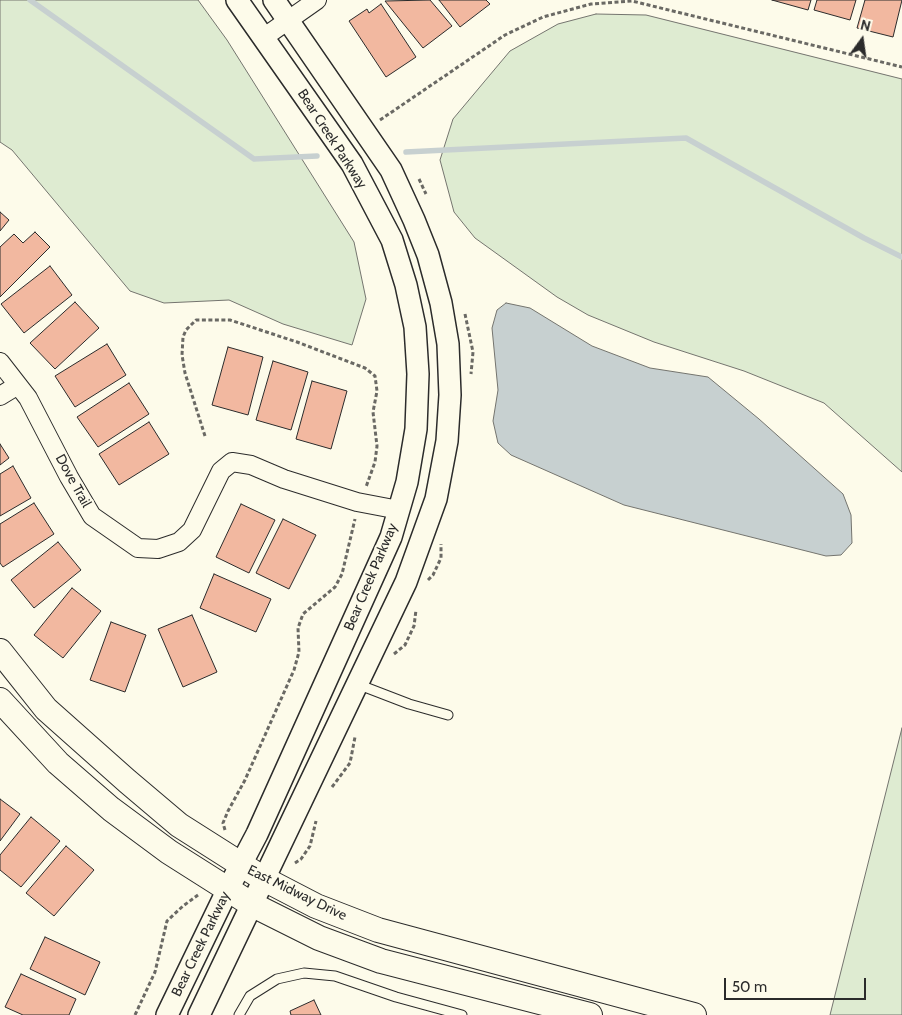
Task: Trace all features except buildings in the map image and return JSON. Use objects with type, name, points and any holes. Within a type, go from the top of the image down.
[{"type":"main road","name":"East Midway Drive","points":[[0,651],[46,709],[120,774],[180,825],[264,879],[316,906],[378,930],[694,1015]]},
{"type":"main road","name":"East Midway Drive","points":[[0,700],[58,763],[111,809],[169,852],[252,904],[319,938],[381,961],[590,1015]]},
{"type":"street","name":"Bear Creek Parkway","points":[[167,1015],[261,825],[391,537],[407,482],[416,429],[415,327],[406,285],[392,240],[352,164],[237,0]]},
{"type":"street","name":"Bear Creek Parkway","points":[[199,1015],[406,582],[436,500],[447,441],[450,395],[448,344],[441,303],[428,255],[391,170],[274,0]]},
{"type":"street","points":[[263,38],[316,1]]},
{"type":"street","name":"Dove Trail","points":[[0,362],[28,398],[69,477],[92,516],[138,548],[158,549],[179,542],[192,530],[221,471],[232,462],[251,465],[284,479],[357,502],[399,510]]},
{"type":"street","points":[[0,396],[18,385]]},
{"type":"lane","points":[[357,684],[409,704],[448,715]]},
{"type":"lane","points":[[239,1015],[250,996],[277,979],[304,973],[334,976],[442,1013],[462,1015]]},
{"type":"path","points":[[374,113],[380,121],[505,35],[543,17],[591,4],[632,0],[902,67]]},
{"type":"path","points":[[205,436],[182,355],[183,337],[186,330],[196,320],[230,320],[365,368],[375,376],[377,391],[373,412],[377,446],[375,462],[365,490]]},
{"type":"path","points":[[228,838],[223,823],[245,780],[294,670],[299,652],[298,628],[304,614],[334,587],[342,574],[356,516]]},
{"type":"path","points":[[135,1015],[155,972],[167,921],[198,895]]},
{"type":"green space","points":[[0,0],[198,0],[227,40],[354,242],[366,299],[352,345],[283,324],[229,300],[164,303],[130,291],[12,150],[0,142]]},
{"type":"green space","points":[[596,14],[646,15],[902,79],[902,472],[824,403],[744,371],[654,342],[588,315],[557,297],[475,238],[454,212],[440,160],[453,119],[510,51],[558,24]]},
{"type":"green space","points":[[902,728],[902,1015],[830,1015]]},
{"type":"shaded area","points":[[506,303],[530,308],[592,346],[650,368],[708,377],[759,419],[843,494],[851,515],[852,543],[841,555],[826,556],[624,505],[511,455],[498,443],[493,421],[498,390],[492,328],[497,310]]},
{"type":"waterway","points":[[30,0],[254,159],[317,156]]},
{"type":"waterway","points":[[406,152],[686,138],[864,238],[902,257]]}]
